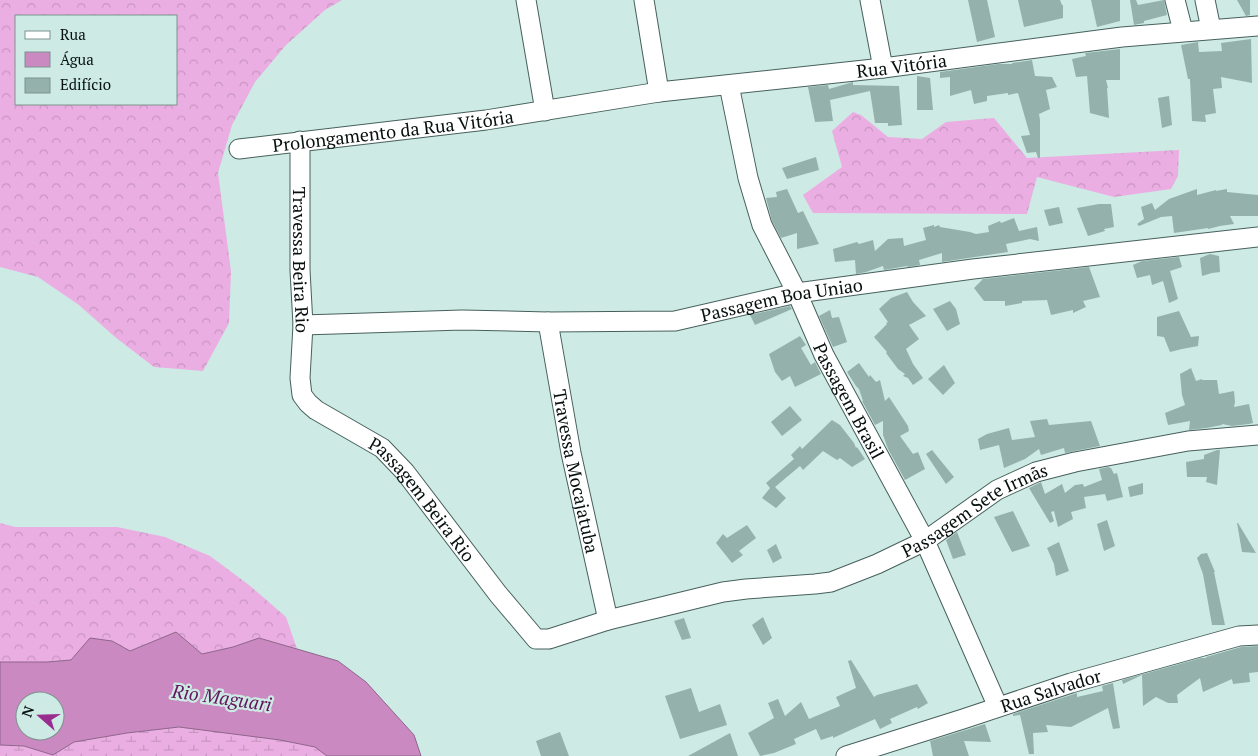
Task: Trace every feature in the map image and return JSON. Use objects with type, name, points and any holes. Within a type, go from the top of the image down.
[{"type":"street","points":[[526,0],[545,112]]},
{"type":"street","points":[[644,0],[660,92]]},
{"type":"street","points":[[870,0],[883,68]]},
{"type":"street","points":[[1175,0],[1183,31]]},
{"type":"street","points":[[1206,0],[1211,29]]},
{"type":"street","name":"Rua Vitória","points":[[545,112],[660,92],[883,68],[1063,37],[1122,37],[1258,26]]},
{"type":"street","name":"Passagem Brasil","points":[[729,85],[748,178],[762,225],[797,292],[824,355],[925,541],[998,706]]},
{"type":"street","name":"Prolongamento da Rua Vitória","points":[[239,149],[545,112]]},
{"type":"street","name":"Travessa Beira Rio","points":[[300,141],[300,262],[303,326],[300,378]]},
{"type":"street","name":"Passagem Boa Uniao","points":[[303,326],[462,320],[675,322],[797,292],[973,269],[1258,237]]},
{"type":"street","name":"Travessa Mocajatuba","points":[[548,322],[571,453],[608,620]]},
{"type":"street","name":"Passagem Beira Rio","points":[[300,378],[302,395],[308,403],[316,410],[382,448],[405,472],[498,594],[536,639]]},
{"type":"street","name":"Passagem Sete Irmãs","points":[[536,639],[549,639],[608,620],[723,592],[831,582],[877,564],[925,541],[997,490],[1036,472],[1075,462],[1188,441],[1258,435]]},
{"type":"street","name":"Rua Salvador","points":[[846,756],[1071,683],[1239,636],[1258,634]]},
{"type":"green space","points":[[0,0],[342,0],[325,10],[286,45],[255,82],[232,125],[218,173],[231,271],[229,323],[203,371],[154,367],[115,337],[79,305],[38,277],[0,267]]},
{"type":"green space","points":[[853,112],[861,115],[888,137],[922,139],[946,122],[994,118],[1027,158],[1179,150],[1178,176],[1171,189],[1114,197],[1037,177],[1027,214],[813,213],[803,195],[842,167],[832,131]]},
{"type":"green space","points":[[0,523],[15,527],[117,527],[165,537],[210,556],[249,585],[286,617],[297,649],[259,638],[233,647],[202,654],[176,632],[130,651],[112,641],[71,660],[0,662]]},
{"type":"green space","points":[[179,727],[280,740],[316,747],[327,756],[0,756],[0,745],[24,746],[53,755],[74,742]]},
{"type":"water","name":"Rio Maguari","points":[[176,632],[202,654],[233,647],[259,638],[338,661],[366,682],[414,735],[421,756],[327,756],[315,747],[280,740],[179,727],[74,742],[53,755],[24,746],[0,745],[0,662],[71,660],[90,638],[112,641],[130,651]]},
{"type":"building","points":[[968,0],[987,0],[995,37],[977,42]]},
{"type":"building","points":[[1018,0],[1060,0],[1063,5],[1063,18],[1024,27]]},
{"type":"building","points":[[1091,0],[1120,0],[1120,21],[1097,27]]},
{"type":"building","points":[[1130,0],[1136,0],[1138,5],[1164,0],[1167,15],[1134,25]]},
{"type":"building","points":[[1237,0],[1250,0],[1250,15],[1246,16]]},
{"type":"building","points":[[1251,39],[1252,83],[1221,77],[1222,88],[1213,89],[1216,113],[1205,115],[1206,122],[1192,121],[1190,79],[1188,79],[1181,45],[1198,42],[1199,52],[1222,51],[1221,43]]},
{"type":"building","points":[[1120,49],[1120,80],[1106,80],[1109,118],[1090,113],[1087,76],[1076,77],[1072,59],[1086,56],[1085,53]]},
{"type":"building","points":[[1032,60],[1035,76],[1052,77],[1057,87],[1046,90],[1050,109],[1039,114],[1040,158],[1038,158],[1036,152],[1027,153],[1021,136],[1030,135],[1018,93],[987,96],[987,101],[974,104],[971,90],[950,96],[950,77],[940,78],[940,72]]},
{"type":"building","points":[[917,76],[930,78],[933,110],[917,110]]},
{"type":"building","points":[[853,82],[853,85],[899,86],[902,125],[888,126],[888,123],[875,123],[870,91],[830,100],[833,121],[815,122],[808,87],[828,85],[829,89]]},
{"type":"building","points":[[1169,96],[1172,125],[1162,128],[1158,98]]},
{"type":"building","points":[[816,157],[819,170],[787,179],[782,168]]},
{"type":"building","points":[[787,189],[798,213],[803,211],[819,244],[797,249],[797,233],[781,238],[772,221],[766,198],[777,197],[776,192]]},
{"type":"building","points":[[1197,189],[1197,195],[1227,189],[1227,192],[1258,195],[1258,216],[1230,216],[1234,224],[1174,233],[1172,216],[1161,217],[1139,226],[1137,224],[1144,219],[1141,207],[1152,203],[1155,210],[1169,199]]},
{"type":"building","points":[[1111,204],[1114,227],[1088,236],[1077,208]]},
{"type":"building","points":[[1059,207],[1063,223],[1049,226],[1044,210]]},
{"type":"building","points":[[1014,218],[1019,231],[1037,227],[1039,241],[1030,239],[1006,244],[1008,252],[942,262],[942,253],[919,260],[920,265],[884,270],[883,266],[856,274],[855,260],[835,262],[833,249],[857,242],[859,244],[873,240],[875,251],[888,239],[903,238],[904,246],[926,240],[923,228],[934,225],[934,227],[939,225],[940,227],[976,234],[989,232],[988,226]]},
{"type":"building","points":[[1210,254],[1219,256],[1220,272],[1202,276],[1200,258]]},
{"type":"building","points":[[1179,257],[1182,267],[1170,271],[1178,299],[1169,303],[1163,281],[1152,285],[1150,275],[1137,278],[1133,265],[1142,261]]},
{"type":"building","points":[[1089,267],[1100,297],[1083,301],[1086,307],[1073,313],[1073,310],[1051,315],[1047,300],[1022,301],[1022,303],[1005,306],[1005,301],[984,301],[974,288],[983,279]]},
{"type":"building","points":[[907,292],[913,302],[926,316],[909,325],[919,339],[906,349],[913,364],[923,378],[913,385],[908,378],[903,376],[905,374],[898,369],[874,337],[888,322],[879,309],[891,298]]},
{"type":"building","points":[[950,301],[956,309],[960,324],[947,331],[933,309]]},
{"type":"building","points":[[790,306],[792,309],[755,325],[750,315]]},
{"type":"building","points":[[830,310],[832,318],[839,317],[847,342],[833,347],[819,316]]},
{"type":"building","points":[[1179,311],[1191,337],[1199,336],[1198,346],[1170,352],[1164,337],[1157,336],[1157,317]]},
{"type":"building","points":[[800,336],[806,345],[801,348],[811,365],[815,362],[821,374],[795,387],[790,376],[782,381],[775,372],[769,354]]},
{"type":"building","points":[[859,363],[869,377],[870,375],[876,382],[880,380],[885,401],[889,397],[908,426],[909,431],[900,436],[913,454],[918,452],[925,469],[905,480],[888,449],[883,435],[883,421],[875,425],[862,401],[859,389],[847,372]]},
{"type":"building","points":[[944,365],[955,383],[943,395],[928,379]]},
{"type":"building","points":[[1191,368],[1196,381],[1202,379],[1217,380],[1219,394],[1234,391],[1234,407],[1249,404],[1253,423],[1232,426],[1222,424],[1189,430],[1190,421],[1168,425],[1165,413],[1185,405],[1180,374]]},
{"type":"building","points":[[790,406],[802,420],[782,436],[771,422]]},
{"type":"building","points":[[1047,419],[1049,425],[1091,421],[1100,446],[1065,453],[1064,448],[1041,455],[1039,449],[1025,459],[1004,468],[999,445],[980,450],[978,439],[987,434],[1009,428],[1012,440],[1035,437],[1030,421]]},
{"type":"building","points":[[832,420],[840,425],[865,459],[852,467],[840,458],[837,460],[823,451],[803,470],[800,466],[775,487],[786,498],[776,508],[762,498],[770,488],[766,483],[794,459],[791,455],[800,446],[802,449]]},
{"type":"building","points":[[932,450],[954,477],[946,484],[926,454]]},
{"type":"building","points":[[1220,450],[1217,485],[1206,482],[1207,477],[1187,477],[1186,462],[1204,459],[1204,455]]},
{"type":"building","points":[[1111,468],[1114,474],[1117,473],[1123,497],[1107,501],[1105,494],[1084,497],[1086,508],[1071,512],[1073,519],[1058,527],[1054,511],[1051,512],[1054,521],[1050,523],[1029,488],[1041,482],[1045,494],[1062,484],[1065,493],[1075,485],[1083,484],[1084,487],[1102,480],[1099,469]]},
{"type":"building","points":[[1143,483],[1143,494],[1130,497],[1128,487]]},
{"type":"building","points":[[1013,511],[1030,546],[1012,552],[994,517]]},
{"type":"building","points":[[1107,520],[1115,546],[1104,551],[1097,524]]},
{"type":"building","points":[[1238,523],[1256,553],[1242,552]]},
{"type":"building","points":[[747,525],[756,538],[739,551],[743,555],[732,563],[716,543],[723,534],[727,538]]},
{"type":"building","points":[[957,532],[966,555],[953,559],[946,540]]},
{"type":"building","points":[[1059,542],[1069,571],[1056,576],[1054,564],[1047,548]]},
{"type":"building","points":[[776,544],[782,558],[773,563],[767,550]]},
{"type":"building","points":[[1207,553],[1215,572],[1225,625],[1212,625],[1203,574],[1197,558],[1201,554]]},
{"type":"building","points":[[763,617],[772,638],[763,645],[752,625]]},
{"type":"building","points":[[684,618],[691,638],[682,640],[674,621]]},
{"type":"building","points":[[1258,646],[1258,672],[1249,673],[1250,682],[1233,684],[1232,679],[1203,692],[1200,678],[1177,695],[1178,703],[1168,703],[1156,697],[1143,706],[1142,675],[1123,684],[1122,680],[1241,647]]},
{"type":"building","points":[[851,660],[874,697],[917,684],[928,703],[918,709],[917,707],[890,719],[892,723],[880,729],[875,719],[833,738],[833,736],[821,740],[816,729],[794,739],[796,744],[774,753],[760,756],[748,733],[774,718],[768,703],[778,699],[785,716],[801,702],[809,719],[840,706],[836,697],[856,688],[848,661]]},
{"type":"building","points":[[1113,683],[1120,728],[1113,729],[1108,708],[1071,727],[1046,725],[1048,732],[1033,733],[1034,754],[1029,754],[1020,715],[1013,716],[1013,714],[1077,693],[1077,697],[1103,691],[1102,686]]},
{"type":"building","points":[[691,688],[699,712],[720,704],[727,725],[680,739],[665,696]]},
{"type":"building","points":[[985,724],[991,742],[964,741],[969,756],[933,756],[930,741]]},
{"type":"building","points":[[560,732],[569,756],[541,756],[536,741]]},
{"type":"building","points":[[730,733],[738,756],[688,756]]}]
